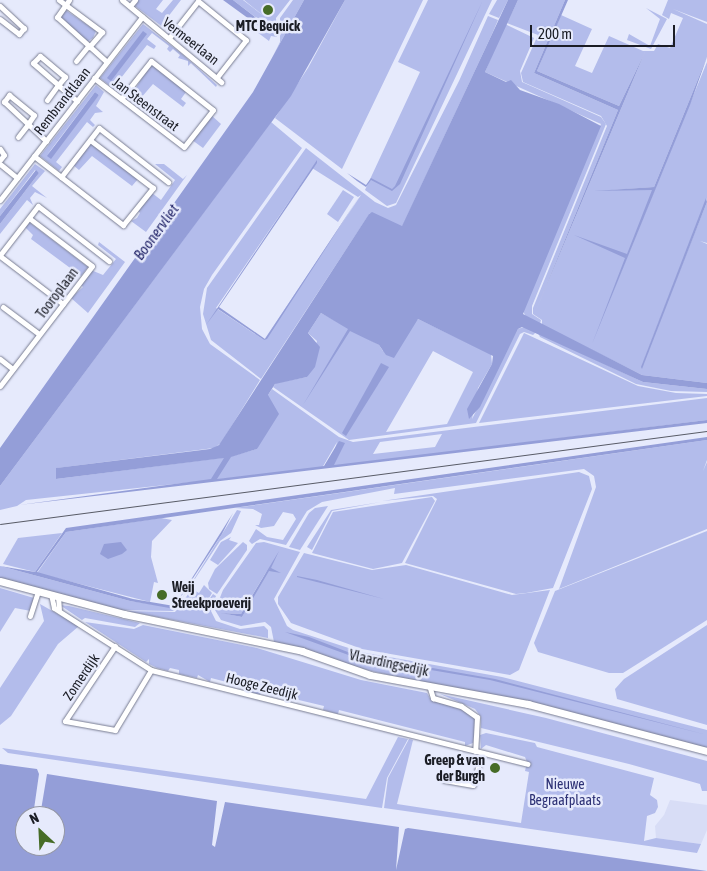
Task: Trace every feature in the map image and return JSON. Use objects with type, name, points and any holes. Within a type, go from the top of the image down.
[{"type":"street","points":[[59,0],[67,2],[102,32],[76,61]]},
{"type":"street","name":"Vermeerlaan","points":[[122,0],[218,76],[221,82]]},
{"type":"street","points":[[130,6],[135,0]]},
{"type":"street","points":[[169,38],[198,1],[246,40],[218,76]]},
{"type":"street","points":[[67,2],[57,17],[88,47],[107,62]]},
{"type":"street","points":[[0,6],[24,28],[19,34],[0,19]]},
{"type":"street","name":"Rembrandtlaan","points":[[0,200],[142,17]]},
{"type":"street","points":[[47,100],[58,85],[65,76],[40,56],[34,63],[58,85],[77,101]]},
{"type":"street","name":"Jan Steenstraat","points":[[94,78],[121,99],[184,147],[213,110],[151,61],[121,99]]},
{"type":"street","points":[[18,137],[28,124],[34,115],[9,96],[4,102],[28,124],[46,141]]},
{"type":"street","points":[[61,177],[99,128],[168,182]]},
{"type":"street","points":[[34,156],[123,225],[153,188],[90,140]]},
{"type":"street","points":[[0,149],[4,155],[0,160]]},
{"type":"street","points":[[0,164],[16,178]]},
{"type":"street","points":[[63,304],[0,256],[38,206],[108,261]]},
{"type":"street","name":"Tooroplaan","points":[[0,386],[92,266],[29,218]]},
{"type":"street","name":"Tooroplaan","points":[[3,307],[39,334]]},
{"type":"street","points":[[0,359],[13,369]]},
{"type":"street","name":"Vlaardingsedijk","points":[[0,581],[124,614],[302,651],[370,675],[528,704],[707,751]]},
{"type":"street","points":[[30,616],[38,591]]},
{"type":"street","name":"Hooge Zeedijk","points":[[55,595],[59,609],[150,670],[527,764]]},
{"type":"street","name":"Zomerdijk","points":[[115,646],[65,721],[115,730],[150,670]]},
{"type":"street","points":[[432,686],[437,698],[474,713],[479,724],[475,751]]},
{"type":"street","points":[[444,780],[473,785],[482,753]]},
{"type":"shaded area","points":[[670,800],[707,805],[707,830],[701,844],[656,838],[655,826],[664,815]]},
{"type":"green space","points":[[138,0],[163,0],[156,9],[162,13],[173,0],[181,0],[164,22],[170,28],[168,31],[135,6]]},
{"type":"green space","points":[[233,0],[243,0],[270,21],[244,0],[290,0],[276,18],[277,37],[271,36],[269,41],[257,32],[262,22]]},
{"type":"green space","points":[[293,0],[304,0],[273,56],[280,42],[280,18]]},
{"type":"green space","points":[[345,0],[423,0],[342,169],[275,118],[308,68]]},
{"type":"green space","points":[[428,0],[492,0],[396,203],[387,206],[365,190],[420,72],[398,62]]},
{"type":"green space","points":[[497,0],[508,0],[499,18],[489,14]]},
{"type":"green space","points":[[518,0],[565,0],[534,73],[618,110],[535,313],[645,52],[619,106],[537,71],[561,15],[592,29],[575,66],[592,73],[609,36],[643,51],[654,51],[658,44],[670,48],[683,18],[671,13],[669,19],[662,15],[668,0],[707,0],[707,22],[673,9],[707,24],[707,57],[654,187],[598,191],[655,188],[592,343],[707,62],[707,198],[641,368],[707,202],[707,243],[700,241],[707,244],[707,383],[642,375],[542,325],[542,320],[533,314],[533,308],[607,126],[601,116],[523,82],[521,73],[538,35],[507,23]]},
{"type":"green space","points":[[646,8],[667,19],[651,49],[627,40],[629,34],[650,46],[660,19]]},
{"type":"green space","points":[[64,9],[96,31],[93,38],[87,42],[60,17]]},
{"type":"green space","points":[[488,16],[498,20],[402,227],[370,213],[261,379],[211,340],[203,314],[207,288],[306,148],[375,202],[388,208],[396,205],[459,81]],"holes":[[[312,168],[358,197],[361,195],[264,340],[216,308]]]},
{"type":"green space","points":[[143,24],[182,54],[217,85],[216,87],[191,63],[188,66],[188,61],[178,58],[180,55],[173,49],[170,52],[167,49],[169,46],[152,33],[147,39],[156,46],[154,49],[147,45],[117,83],[123,88],[119,93],[100,78]]},
{"type":"green space","points":[[505,24],[534,38],[520,71],[522,82],[601,117],[606,124],[532,306],[532,314],[541,320],[540,324],[526,317],[523,311],[601,124],[485,72]]},
{"type":"green space","points":[[151,63],[186,92],[181,99],[186,103],[183,107],[153,84],[140,99],[131,93],[126,95],[131,89],[134,91]]},
{"type":"green space","points":[[96,85],[104,92],[96,106],[103,112],[95,113],[90,120],[95,125],[93,127],[87,122],[56,162],[62,167],[59,171],[40,156]],"holes":[[[95,92],[99,95],[47,155]]]},
{"type":"green space","points":[[211,115],[221,124],[203,148],[192,140]]},
{"type":"green space","points":[[271,122],[302,148],[212,275],[204,289],[200,307],[202,329],[210,344],[260,380],[221,443],[214,448],[57,468],[56,479],[229,457],[257,449],[268,395],[272,389],[339,437],[353,442],[707,398],[707,420],[330,467],[337,442],[322,468],[26,500],[17,506],[0,510],[0,486]],"holes":[[[442,434],[435,447],[373,454],[380,442]]]},
{"type":"green space","points":[[90,142],[138,179],[132,186],[92,156],[79,170],[73,165]]},
{"type":"green space","points":[[35,164],[45,171],[32,186],[47,198],[35,192],[30,198],[33,205],[27,200],[0,234],[0,224],[39,173],[35,170],[0,216],[0,209]]},
{"type":"green space","points":[[155,164],[164,164],[183,179],[187,175],[146,232],[131,221],[137,218],[140,213],[138,211],[152,193],[161,200],[175,180]]},
{"type":"green space","points":[[343,190],[354,197],[338,222],[327,214]]},
{"type":"green space","points":[[29,222],[88,267],[81,276],[31,239],[33,235],[24,226]]},
{"type":"green space","points":[[99,242],[125,262],[88,313],[71,298],[83,287],[81,285],[91,270],[103,275],[116,259],[98,245]]},
{"type":"green space","points":[[321,313],[379,345],[383,351],[418,319],[491,354],[492,364],[478,388],[472,419],[518,329],[524,327],[536,332],[533,335],[524,332],[520,334],[476,423],[349,440],[273,387],[276,383],[307,377],[317,341],[308,333]],"holes":[[[433,351],[473,372],[447,424],[386,432]]]},
{"type":"green space","points":[[524,333],[638,386],[676,393],[707,394],[707,396],[479,423]]},
{"type":"green space","points":[[538,333],[643,382],[707,389],[707,392],[671,391],[636,384],[540,337]]},
{"type":"green space","points":[[707,440],[707,460],[703,471],[707,462],[707,529],[559,589],[596,487],[594,476],[584,469],[394,494],[395,488],[322,502],[307,511],[286,545],[260,539],[252,544],[249,541],[256,529],[267,537],[283,540],[296,519],[293,514],[283,512],[274,526],[261,528],[255,525],[259,525],[262,514],[253,509],[235,508]]},
{"type":"green space","points":[[579,472],[589,476],[592,489],[553,588],[526,593],[516,594],[405,563],[437,499],[433,496],[382,501]]},
{"type":"green space","points":[[432,497],[435,501],[402,563],[373,569],[312,553],[333,512]]},
{"type":"green space","points":[[381,502],[332,511],[312,550],[307,547],[331,510]]},
{"type":"green space","points":[[328,506],[300,550],[289,547],[309,513],[315,508]]},
{"type":"green space","points":[[237,510],[241,511],[231,533],[220,541],[181,600]]},
{"type":"green space","points":[[161,518],[172,520],[152,541],[151,557],[158,583],[154,582],[150,602],[37,573],[66,532]]},
{"type":"green space","points":[[707,531],[707,620],[623,673],[609,673],[538,652],[534,643],[555,591]]},
{"type":"green space","points":[[62,533],[35,572],[3,564],[18,538]]},
{"type":"green space","points":[[231,537],[229,540],[238,543],[218,565],[210,560],[221,542]]},
{"type":"green space","points":[[243,542],[247,545],[247,550],[217,594],[209,589],[208,583],[215,569]]},
{"type":"green space","points":[[264,542],[300,552],[274,599],[287,626],[293,630],[361,652],[502,677],[707,730],[707,748],[367,670],[274,642],[271,627],[265,622],[241,626],[221,620],[215,610],[223,590],[256,543]],"holes":[[[268,569],[242,617],[222,613],[241,614]]]},
{"type":"green space","points":[[304,553],[372,570],[406,565],[512,595],[550,590],[519,670],[510,675],[362,649],[291,623],[278,604],[278,597]]},
{"type":"green space","points":[[0,566],[130,601],[177,608],[173,611],[117,610],[0,578]]},
{"type":"green space","points":[[204,585],[212,593],[205,605],[213,594],[216,596],[211,611],[216,621],[240,629],[264,626],[268,630],[268,638],[126,611],[175,612],[192,589],[199,593]]},
{"type":"green space","points":[[0,588],[34,598],[31,611],[15,608],[0,632]]},
{"type":"green space","points":[[40,604],[79,626],[58,644],[11,716],[0,725],[0,688],[44,621]]},
{"type":"green space","points":[[60,605],[140,623],[135,627],[85,618],[82,620]]},
{"type":"green space","points":[[85,622],[134,629],[143,625],[257,648],[361,680],[427,693],[431,700],[472,713],[476,720],[473,743],[465,746],[465,742],[339,710],[338,714],[323,710],[324,706],[261,691],[260,695],[249,692],[250,688],[211,678],[210,682],[198,675],[197,678],[179,674],[179,670],[170,668],[168,671],[157,668],[149,664],[149,659],[146,662]]},
{"type":"green space","points":[[707,625],[707,725],[617,699],[615,689],[624,679]]},
{"type":"green space","points":[[440,694],[546,718],[707,761],[707,791],[702,791],[700,784],[629,764],[481,728],[481,717],[475,709]]},
{"type":"green space","name":"Nieuwe Begraafplaats","points":[[486,733],[535,743],[537,747],[654,778],[650,795],[657,800],[658,807],[655,813],[647,816],[644,841],[656,838],[701,844],[697,853],[384,808],[388,778],[409,739],[413,740],[397,804],[521,823],[529,772],[525,771],[527,762],[525,757],[486,745],[481,749],[480,735]]},
{"type":"green space","points":[[398,737],[408,739],[387,778],[382,808],[8,753],[2,748],[366,799]]},
{"type":"water","points":[[223,0],[233,0],[264,24],[260,27]]},
{"type":"water","name":"Boonervliet","points":[[304,0],[345,0],[291,96],[0,486],[0,448],[253,92]]},
{"type":"water","points":[[483,0],[400,184],[392,191],[371,180],[366,187],[347,173],[366,185],[371,178],[392,189],[395,186]]},
{"type":"water","points":[[508,0],[518,0],[485,72],[506,82],[511,80],[520,90],[559,104],[601,126],[523,314],[642,375],[707,383],[707,389],[643,382],[522,327],[518,329],[480,407],[469,419],[467,409],[492,364],[493,356],[418,319],[394,358],[386,355],[379,345],[350,331],[303,405],[348,329],[321,313],[308,333],[320,347],[315,367],[307,377],[275,384],[268,395],[279,414],[257,449],[231,457],[217,479],[324,466],[339,441],[345,443],[334,465],[707,420],[707,423],[19,505],[211,479],[224,458],[56,479],[56,468],[210,449],[219,445],[369,214],[372,212],[402,226]]},
{"type":"water","points":[[565,0],[568,0],[537,71],[619,106],[645,52],[535,313],[618,110],[534,73]]},
{"type":"water","points":[[143,31],[147,34],[111,81],[107,78]]},
{"type":"water","points":[[707,57],[690,105],[592,344],[625,258],[574,235],[627,254],[652,190],[594,191],[654,187]]},
{"type":"water","points":[[95,92],[99,95],[51,159],[47,156]]},
{"type":"water","points":[[317,160],[317,163],[219,307],[265,339],[361,194],[267,339],[264,340],[218,309],[206,325]]},
{"type":"water","points":[[36,170],[39,173],[0,224],[0,216]]},
{"type":"water","points":[[706,198],[707,202],[642,369],[641,367]]},
{"type":"water","points":[[381,363],[389,367],[346,436],[342,433]]},
{"type":"water","points":[[707,437],[707,440],[66,532],[37,572],[133,599],[174,606],[178,602],[175,609],[130,601],[0,566],[35,572],[66,528]]},
{"type":"water","points":[[233,513],[222,534],[180,598],[182,594]]},
{"type":"water","points":[[121,542],[127,550],[122,554],[108,559],[100,554],[104,544]]},
{"type":"water","points":[[279,551],[271,568],[281,573],[269,571],[242,617],[221,613],[241,614]]},
{"type":"water","points":[[297,577],[317,580],[384,599]]},
{"type":"water","points":[[285,632],[309,637],[353,654],[495,679],[707,735],[490,680],[354,657]]},
{"type":"water","points":[[0,764],[37,769],[39,774],[34,806],[15,806],[15,856],[65,856],[65,806],[42,806],[47,774],[217,801],[212,845],[215,847],[225,802],[399,827],[396,870],[405,829],[408,828],[707,871],[0,871]]},
{"type":"tram line","points":[[0,524],[707,431]]},
{"type":"place","name":"MTC Bequick","points":[[268,10]]},
{"type":"place","name":"Weij Streekproeverij","points":[[162,595]]},
{"type":"place","name":"Greep & van der Burgh","points":[[495,768]]}]
